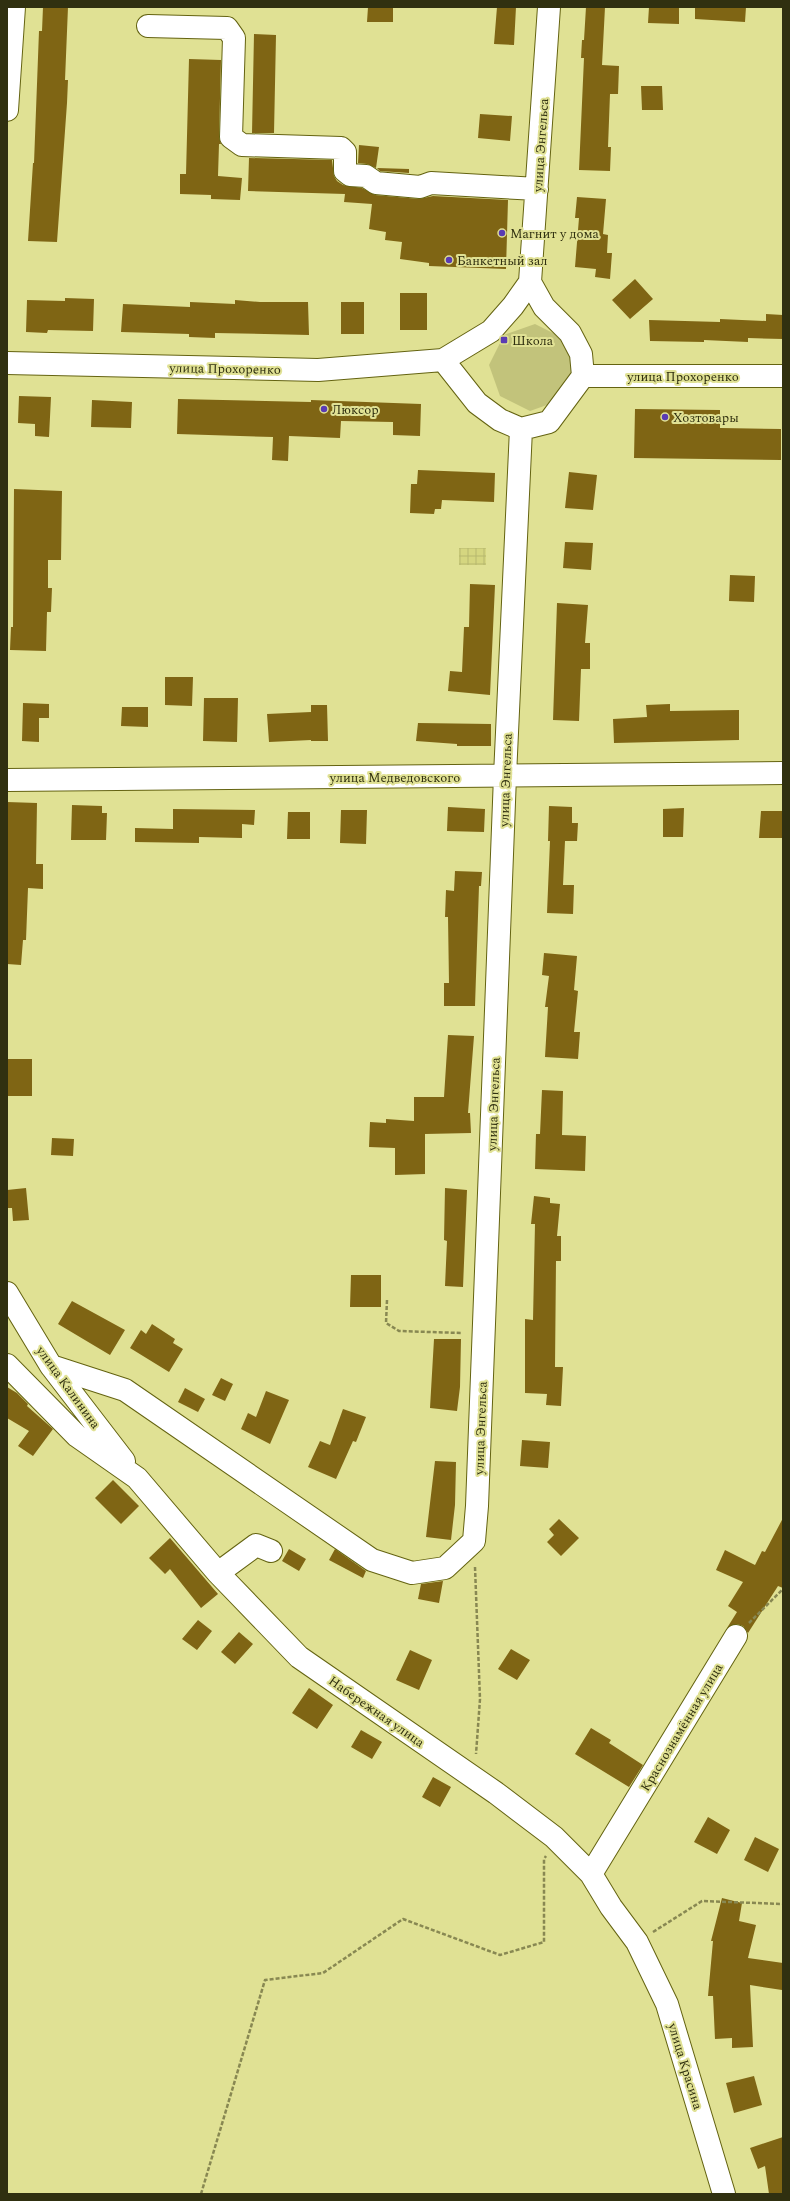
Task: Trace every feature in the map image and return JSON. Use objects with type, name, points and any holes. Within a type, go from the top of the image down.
[{"type":"street","points":[[7,110],[14,7]]},
{"type":"street","name":"улица Энгельса","points":[[530,282],[549,7]]},
{"type":"street","points":[[148,26],[227,28],[234,38],[231,137],[242,146],[341,148],[345,152],[345,171],[350,175],[366,176],[376,183],[420,188],[431,183],[537,189]]},
{"type":"street","points":[[443,360],[476,403],[500,420],[521,429],[549,422],[583,376],[581,354],[570,333],[544,307],[530,282]]},
{"type":"street","name":"улица Прохоренко","points":[[7,363],[318,370],[443,360],[491,331],[513,306],[530,282]]},
{"type":"street","name":"улица Прохоренко","points":[[583,376],[783,376]]},
{"type":"street","name":"улица Энгельса","points":[[474,1541],[477,1506],[505,776],[521,429]]},
{"type":"street","name":"улица Медведовского","points":[[7,780],[783,773]]},
{"type":"street","name":"улица Калинина","points":[[7,1294],[51,1366],[137,1478]]},
{"type":"street","name":"Набережная улица","points":[[7,1366],[77,1436],[137,1478],[218,1573],[299,1657],[474,1778],[554,1837],[591,1874],[615,1912],[637,1942]]},
{"type":"street","points":[[51,1366],[124,1390],[372,1560],[412,1573],[445,1568],[474,1541]]},
{"type":"street","points":[[218,1573],[256,1545],[271,1551]]},
{"type":"street","name":"Краснознамённая улица","points":[[591,1874],[736,1636]]},
{"type":"street","name":"улица Красина","points":[[637,1942],[667,2004],[724,2194]]},
{"type":"path","points":[[387,1300],[386,1323],[399,1331],[461,1333]]},
{"type":"path","points":[[474,1541],[480,1699],[474,1778]]},
{"type":"path","points":[[736,1636],[783,1589]]},
{"type":"path","points":[[201,2194],[265,1980],[323,1973],[403,1919],[500,1956],[544,1942],[544,1859],[554,1837]]},
{"type":"path","points":[[637,1942],[702,1902],[783,1904]]},
{"type":"shaded area","points":[[459,548],[486,548],[486,565],[459,565]]},
{"type":"green space","points":[[535,324],[565,339],[576,370],[561,400],[530,411],[500,396],[489,365],[504,335]]},
{"type":"building","points":[[43,7],[68,7],[65,80],[68,80],[67,103],[57,242],[28,241],[34,163],[39,31],[42,31]]},
{"type":"building","points":[[368,7],[393,7],[393,22],[367,22]]},
{"type":"building","points":[[497,7],[516,7],[514,45],[494,44]]},
{"type":"building","points":[[586,7],[605,7],[602,65],[619,66],[618,94],[610,94],[608,147],[611,147],[610,171],[579,170],[584,58],[581,58],[582,40],[584,40]]},
{"type":"building","points":[[649,7],[679,7],[679,24],[648,23]]},
{"type":"building","points":[[695,7],[746,7],[745,22],[695,19]]},
{"type":"building","points":[[254,34],[276,35],[274,133],[252,133]]},
{"type":"building","points":[[189,59],[221,60],[219,137],[221,144],[219,144],[218,176],[242,178],[240,200],[211,199],[211,195],[180,194],[180,174],[186,174]]},
{"type":"building","points":[[641,86],[662,86],[663,110],[642,110]]},
{"type":"building","points":[[480,114],[512,116],[510,141],[478,138]]},
{"type":"building","points":[[359,145],[379,147],[376,168],[367,164],[358,163]]},
{"type":"building","points":[[249,158],[332,160],[334,176],[337,181],[343,185],[362,188],[375,195],[419,199],[433,196],[508,200],[506,269],[429,266],[429,263],[400,259],[402,242],[385,240],[386,232],[369,229],[372,204],[344,202],[345,194],[248,191]]},
{"type":"building","points":[[377,168],[409,169],[409,173],[380,171]]},
{"type":"building","points":[[577,197],[606,199],[603,234],[608,235],[607,253],[612,253],[610,279],[595,277],[596,269],[575,267],[579,218],[575,218]]},
{"type":"building","points":[[635,279],[653,299],[630,319],[612,300]]},
{"type":"building","points":[[400,293],[427,293],[427,330],[400,330]]},
{"type":"building","points":[[65,298],[94,299],[93,331],[48,330],[47,333],[26,332],[27,300],[65,301]]},
{"type":"building","points":[[235,300],[260,302],[308,302],[309,335],[215,333],[215,338],[189,337],[189,334],[121,332],[123,304],[190,307],[190,302],[235,304]]},
{"type":"building","points":[[341,302],[364,302],[364,334],[341,334]]},
{"type":"building","points":[[766,314],[783,315],[783,339],[748,338],[748,342],[704,340],[704,342],[650,341],[649,320],[720,322],[720,319],[766,321]]},
{"type":"building","points":[[19,396],[51,397],[49,437],[35,436],[35,424],[18,423]]},
{"type":"building","points":[[178,399],[311,402],[311,400],[421,404],[420,436],[393,435],[393,422],[341,421],[340,438],[289,436],[288,461],[272,460],[273,437],[177,434]]},
{"type":"building","points":[[92,400],[132,402],[131,428],[91,427]]},
{"type":"building","points":[[635,409],[720,410],[720,428],[781,429],[781,460],[634,458]]},
{"type":"building","points":[[418,470],[495,473],[494,502],[442,500],[441,509],[435,509],[434,514],[410,513],[411,484],[417,484]]},
{"type":"building","points":[[569,472],[597,475],[593,510],[565,508]]},
{"type":"building","points":[[14,489],[62,491],[61,560],[48,560],[48,588],[52,588],[51,612],[47,612],[46,651],[10,650],[11,627],[13,627]]},
{"type":"building","points":[[565,542],[593,543],[591,570],[563,568]]},
{"type":"building","points":[[730,575],[755,576],[754,602],[729,601]]},
{"type":"building","points":[[470,584],[495,585],[490,695],[448,691],[450,671],[462,672],[464,627],[469,627]]},
{"type":"building","points":[[557,603],[588,605],[585,643],[590,643],[590,669],[581,669],[579,721],[553,720]]},
{"type":"building","points":[[165,677],[193,677],[192,706],[165,705]]},
{"type":"building","points":[[204,698],[238,698],[237,742],[203,741]]},
{"type":"building","points":[[23,703],[49,704],[49,718],[39,718],[39,742],[22,741]]},
{"type":"building","points":[[670,704],[670,711],[739,710],[739,740],[614,743],[613,719],[647,717],[646,705]]},
{"type":"building","points":[[311,705],[327,705],[328,741],[311,740],[269,742],[267,714],[311,712]]},
{"type":"building","points":[[122,707],[148,707],[148,727],[121,726]]},
{"type":"building","points":[[418,723],[491,724],[491,746],[457,746],[457,744],[416,741]]},
{"type":"building","points":[[7,802],[37,803],[36,864],[43,864],[43,889],[28,888],[26,940],[23,940],[21,965],[7,964]]},
{"type":"building","points":[[72,805],[102,806],[102,813],[107,813],[106,840],[71,840]]},
{"type":"building","points":[[549,806],[572,807],[572,823],[578,823],[577,841],[565,841],[563,885],[574,885],[573,914],[547,913],[550,841],[548,841]]},
{"type":"building","points":[[448,807],[485,809],[484,832],[447,831]]},
{"type":"building","points":[[684,808],[683,837],[663,837],[663,809]]},
{"type":"building","points":[[173,809],[255,810],[254,825],[242,824],[242,838],[199,837],[199,843],[135,842],[135,828],[173,829]]},
{"type":"building","points":[[341,810],[367,810],[366,844],[340,843]]},
{"type":"building","points":[[761,811],[783,811],[783,838],[759,838]]},
{"type":"building","points":[[288,812],[310,812],[310,839],[287,839]]},
{"type":"building","points":[[455,871],[482,872],[481,886],[479,886],[475,1006],[444,1006],[444,983],[449,983],[448,917],[445,917],[446,890],[454,891]]},
{"type":"building","points":[[544,953],[577,956],[574,990],[578,991],[574,1032],[580,1032],[578,1059],[545,1057],[548,1007],[545,1007],[549,976],[542,975]]},
{"type":"building","points":[[448,1035],[474,1036],[468,1113],[470,1113],[471,1133],[425,1134],[425,1174],[395,1175],[395,1148],[369,1147],[370,1122],[386,1123],[386,1119],[414,1121],[414,1097],[444,1097]]},
{"type":"building","points":[[7,1059],[32,1059],[32,1096],[7,1096]]},
{"type":"building","points":[[542,1090],[563,1091],[562,1135],[586,1136],[585,1171],[535,1169],[536,1134],[540,1134]]},
{"type":"building","points":[[52,1138],[74,1139],[73,1156],[51,1155]]},
{"type":"building","points":[[26,1188],[29,1220],[13,1221],[12,1208],[7,1208],[7,1190]]},
{"type":"building","points":[[445,1188],[467,1190],[463,1287],[445,1286],[447,1241],[444,1240]]},
{"type":"building","points":[[534,1196],[550,1198],[550,1203],[560,1204],[557,1236],[561,1236],[561,1261],[556,1261],[555,1367],[563,1367],[561,1406],[546,1405],[547,1394],[525,1393],[525,1319],[533,1320],[535,1224],[531,1224]]},
{"type":"building","points":[[351,1275],[381,1275],[381,1307],[350,1307]]},
{"type":"building","points":[[72,1301],[125,1330],[110,1355],[58,1324]]},
{"type":"building","points":[[152,1324],[175,1339],[173,1343],[183,1349],[169,1372],[130,1348],[141,1330],[146,1334]]},
{"type":"building","points":[[434,1339],[461,1339],[460,1387],[457,1411],[430,1408]]},
{"type":"building","points":[[221,1378],[233,1384],[225,1401],[212,1395]]},
{"type":"building","points":[[7,1387],[17,1393],[28,1404],[27,1406],[53,1429],[33,1456],[18,1446],[29,1431],[7,1418]]},
{"type":"building","points":[[185,1388],[205,1399],[198,1412],[178,1402]]},
{"type":"building","points":[[266,1391],[289,1400],[270,1444],[241,1429],[248,1413],[256,1417]]},
{"type":"building","points":[[343,1409],[366,1417],[356,1442],[353,1441],[336,1479],[308,1467],[320,1441],[330,1445]]},
{"type":"building","points":[[522,1440],[550,1442],[548,1468],[520,1466]]},
{"type":"building","points":[[435,1461],[456,1462],[455,1505],[451,1540],[426,1537]]},
{"type":"building","points":[[113,1480],[139,1506],[121,1524],[95,1498]]},
{"type":"building","points":[[783,1518],[783,1588],[778,1586],[748,1633],[743,1626],[737,1624],[727,1628],[737,1612],[728,1606],[743,1582],[716,1570],[725,1550],[755,1565],[762,1551],[765,1552]]},
{"type":"building","points":[[559,1519],[579,1538],[561,1556],[547,1542],[554,1535],[549,1529]]},
{"type":"building","points":[[170,1538],[218,1594],[201,1608],[170,1569],[165,1574],[149,1558]]},
{"type":"building","points":[[289,1549],[306,1559],[299,1571],[282,1561]]},
{"type":"building","points":[[335,1549],[366,1571],[363,1578],[329,1560]]},
{"type":"building","points":[[443,1581],[439,1603],[418,1599],[421,1584]]},
{"type":"building","points":[[198,1620],[212,1631],[197,1650],[182,1639]]},
{"type":"building","points":[[239,1632],[253,1644],[235,1664],[221,1652]]},
{"type":"building","points":[[511,1649],[530,1660],[517,1680],[498,1669]]},
{"type":"building","points":[[410,1650],[432,1660],[419,1690],[396,1680]]},
{"type":"building","points":[[309,1688],[333,1705],[317,1729],[292,1713]]},
{"type":"building","points":[[591,1728],[611,1740],[609,1743],[643,1765],[629,1787],[575,1754]]},
{"type":"building","points":[[361,1730],[382,1742],[372,1759],[351,1747]]},
{"type":"building","points":[[433,1777],[451,1787],[440,1807],[422,1797]]},
{"type":"building","points":[[708,1817],[730,1830],[717,1854],[694,1842]]},
{"type":"building","points":[[755,1837],[779,1849],[768,1872],[744,1860]]},
{"type":"building","points":[[722,1898],[742,1903],[739,1921],[756,1925],[748,1958],[783,1963],[782,1990],[750,1985],[753,2047],[732,2048],[732,2038],[715,2039],[713,1996],[708,1996],[713,1941],[711,1941]]},
{"type":"building","points":[[754,2076],[762,2105],[734,2113],[726,2083]]},
{"type":"building","points":[[783,2137],[783,2194],[769,2194],[765,2166],[758,2169],[750,2148]]},
{"type":"place","name":"Магнит у дома","points":[[502,233]]},
{"type":"place","name":"Банкетный зал","points":[[449,260]]},
{"type":"place","name":"Школа","points":[[504,340]]},
{"type":"place","name":"Люксор","points":[[324,409]]},
{"type":"place","name":"Хозтовары","points":[[665,417]]}]
